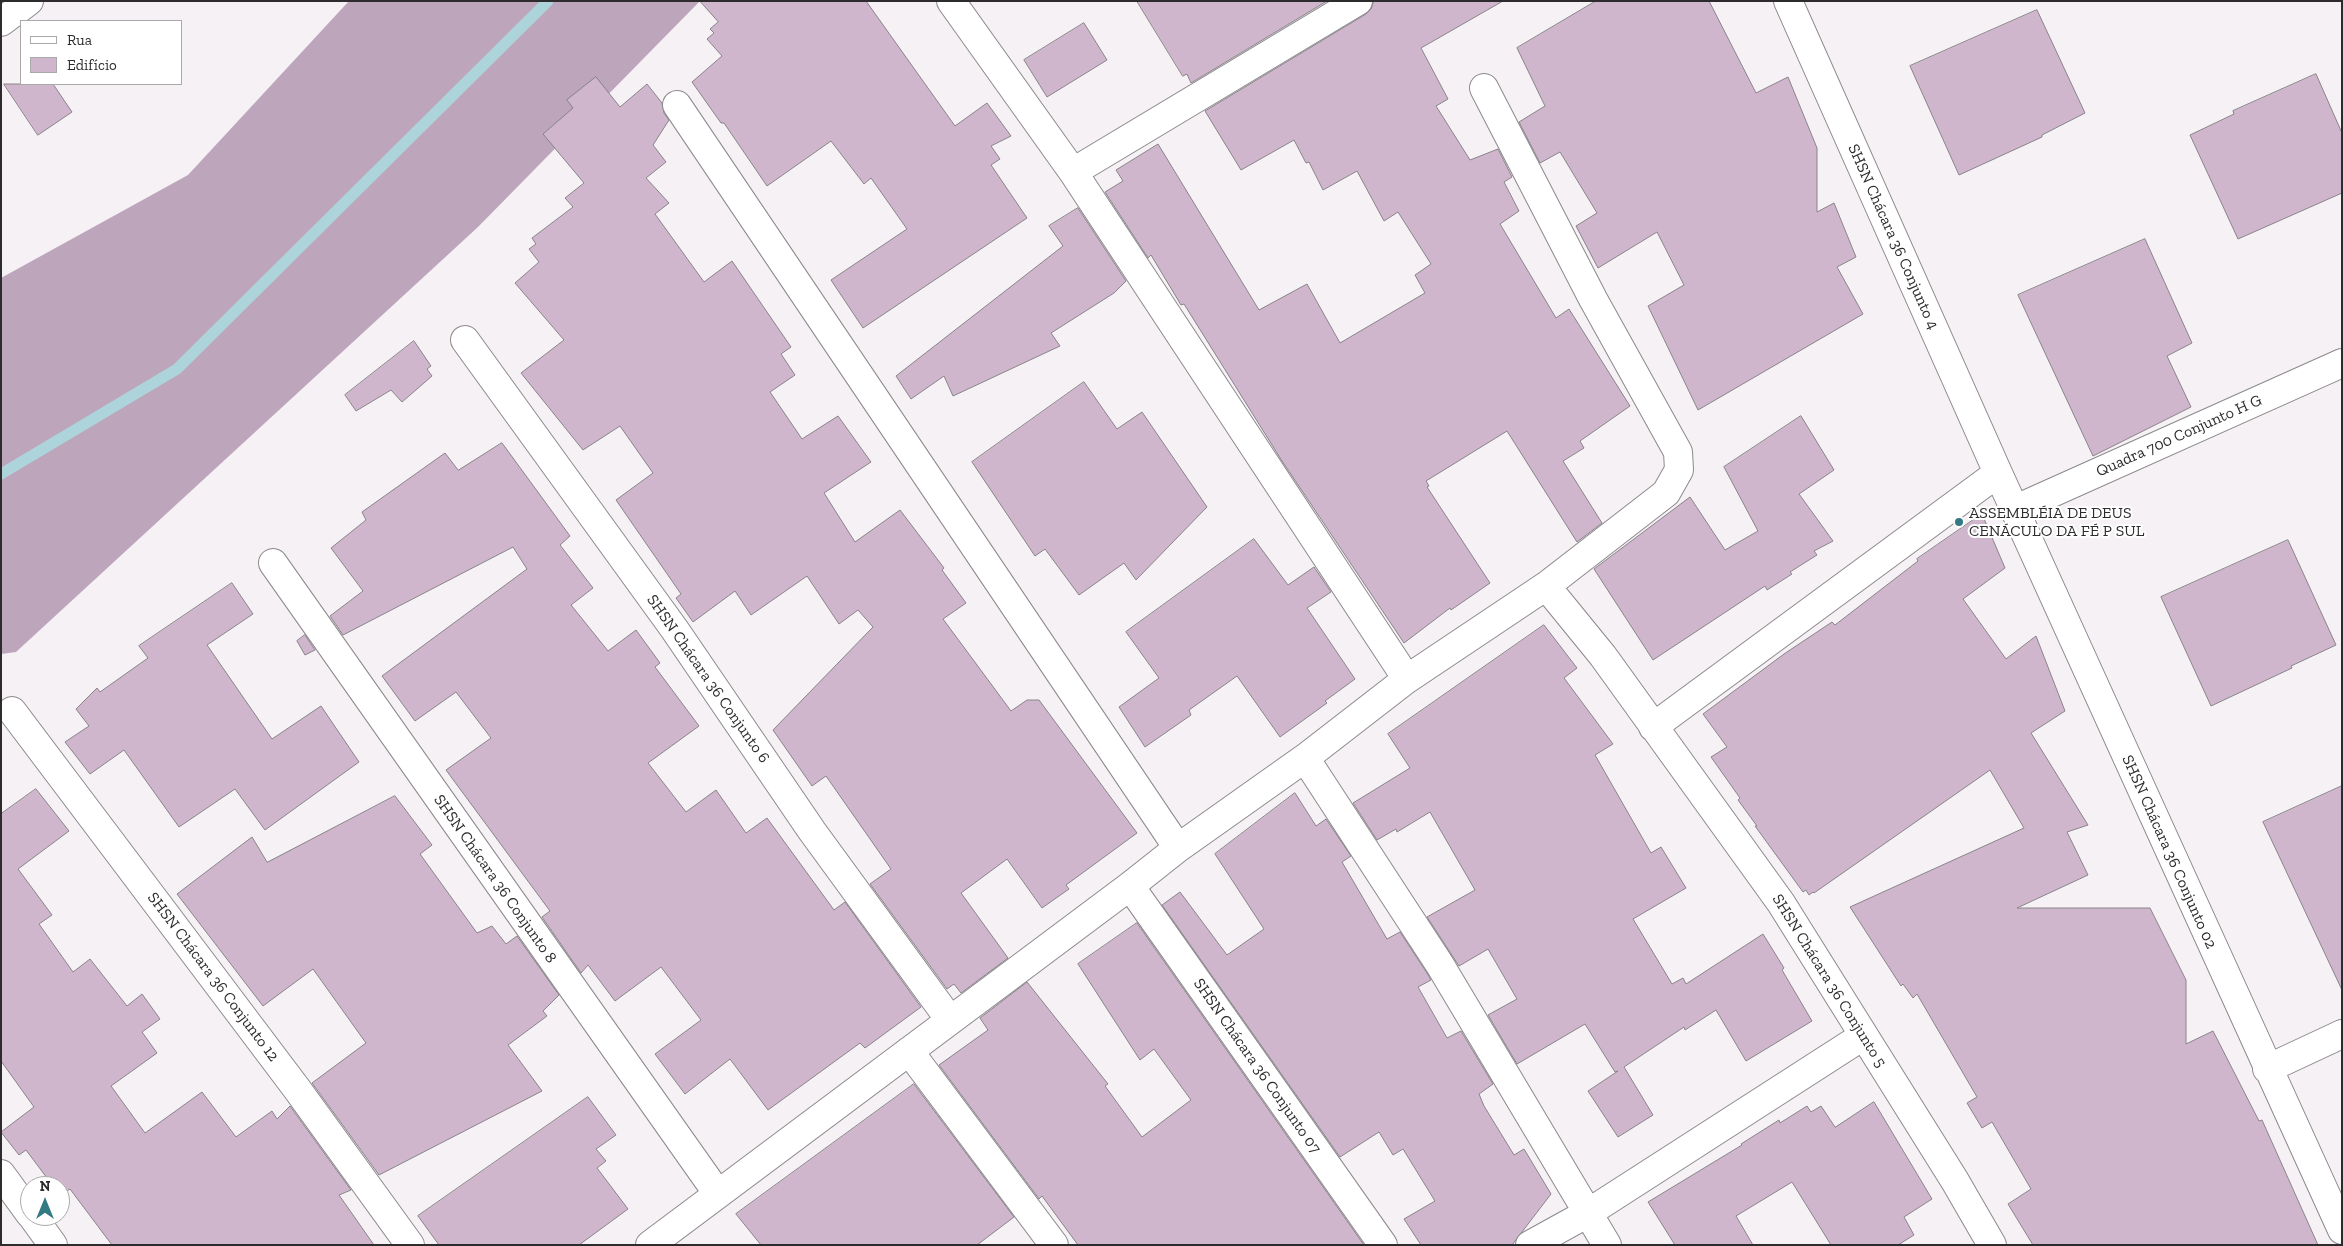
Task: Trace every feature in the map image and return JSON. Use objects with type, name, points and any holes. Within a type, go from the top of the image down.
[{"type":"street","points":[[1,22],[29,1]]},
{"type":"street","points":[[951,1],[1072,172],[1407,679]]},
{"type":"street","points":[[1072,172],[1358,1]]},
{"type":"street","name":"SHSN Chácara 36 Conjunto 4","points":[[1788,1],[1998,473]]},
{"type":"street","points":[[650,1245],[1130,886],[1178,848],[1305,758],[1407,679],[1546,586],[1666,493],[1679,470],[1678,452],[1593,299],[1484,88]]},
{"type":"street","points":[[677,105],[1178,848]]},
{"type":"street","name":"SHSN Chácara 36 Conjunto 6","points":[[465,340],[669,622],[812,831],[950,1020]]},
{"type":"street","name":"Quadra 700 Conjunto H G","points":[[2016,509],[2342,363]]},
{"type":"street","points":[[1653,726],[1998,473]]},
{"type":"street","name":"SHSN Chácara 36 Conjunto 02","points":[[1998,473],[2016,509],[2267,1069],[2342,1230]]},
{"type":"street","name":"SHSN Chácara 36 Conjunto 8","points":[[273,564],[718,1194]]},
{"type":"street","name":"SHSN Chácara 36 Conjunto 5","points":[[1546,586],[1603,656],[1781,903],[1955,1181],[1992,1245]]},
{"type":"street","name":"SHSN Chácara 36 Conjunto 12","points":[[12,711],[297,1089],[410,1245]]},
{"type":"street","points":[[1305,758],[1440,965],[1607,1245]]},
{"type":"street","name":"SHSN Chácara 36 Conjunto 07","points":[[1130,886],[1383,1245]]},
{"type":"street","points":[[2267,1069],[2342,1034]]},
{"type":"street","points":[[1530,1245],[1588,1213],[1863,1036]]},
{"type":"street","points":[[909,1051],[1054,1245]]},
{"type":"street","points":[[1,1174],[20,1200]]},
{"type":"street","points":[[39,1226],[52,1245]]},
{"type":"shaded area","points":[[349,1],[700,1],[478,227],[16,652],[1,654],[1,278],[188,175]]},
{"type":"building","points":[[700,1],[866,1],[955,126],[987,103],[1011,136],[991,146],[1000,159],[991,165],[1027,218],[863,328],[831,280],[907,229],[871,178],[864,184],[831,141],[767,186],[724,123],[721,123],[692,82],[722,56],[707,39],[714,33],[710,29],[718,22]]},
{"type":"building","points":[[1137,1],[1327,1],[1191,83],[1187,74],[1183,76]]},
{"type":"building","points":[[1374,1],[1503,1],[1421,48],[1448,99],[1436,106],[1470,160],[1498,149],[1512,177],[1504,182],[1519,211],[1500,224],[1556,318],[1569,309],[1630,406],[1580,441],[1584,448],[1563,461],[1602,523],[1577,542],[1507,431],[1426,481],[1429,486],[1427,487],[1490,583],[1451,610],[1450,608],[1404,643],[1282,461],[1184,304],[1181,305],[1151,255],[1148,258],[1105,192],[1123,181],[1116,170],[1158,144],[1259,310],[1307,284],[1340,343],[1425,293],[1415,275],[1431,264],[1398,212],[1384,221],[1357,171],[1323,190],[1309,162],[1306,163],[1294,140],[1241,170],[1205,111],[1366,14],[1371,9]]},
{"type":"building","points":[[1596,1],[1709,1],[1756,93],[1788,77],[1817,148],[1817,212],[1834,203],[1856,257],[1837,267],[1863,314],[1698,410],[1648,306],[1684,285],[1657,232],[1598,268],[1576,226],[1597,213],[1560,152],[1540,163],[1519,122],[1545,106],[1517,48]]},
{"type":"building","points":[[2037,10],[2085,113],[2042,135],[2042,137],[1959,175],[1910,66]]},
{"type":"building","points":[[1084,23],[1107,60],[1047,97],[1024,60]]},
{"type":"building","points":[[2316,74],[2342,133],[2342,193],[2238,239],[2190,135],[2234,114],[2233,111]]},
{"type":"building","points":[[596,77],[620,107],[647,84],[662,103],[664,113],[669,120],[653,145],[666,162],[646,178],[669,203],[655,214],[704,282],[732,261],[791,347],[781,354],[795,375],[770,392],[802,439],[838,416],[871,462],[824,493],[855,542],[900,510],[944,568],[942,570],[966,603],[943,619],[1011,711],[1027,700],[1039,700],[1137,833],[1066,885],[1069,889],[1042,908],[1007,859],[961,893],[1008,958],[961,993],[954,984],[947,989],[870,884],[891,869],[826,776],[812,786],[773,730],[873,627],[858,610],[839,624],[807,576],[751,615],[735,591],[693,622],[676,598],[681,594],[616,500],[653,473],[620,426],[583,450],[521,373],[564,340],[515,283],[539,262],[529,249],[536,244],[532,238],[573,207],[565,198],[584,183],[543,134],[573,108],[567,100]]},
{"type":"building","points":[[4,84],[54,85],[72,112],[38,135]]},
{"type":"building","points":[[1078,208],[1126,281],[1114,293],[1051,333],[1060,346],[953,396],[944,376],[911,399],[896,376],[1063,246],[1049,226]]},
{"type":"building","points":[[2145,239],[2192,343],[2167,356],[2191,407],[2093,456],[2018,295]]},
{"type":"building","points":[[414,341],[431,366],[427,369],[432,376],[402,402],[391,390],[356,411],[345,395]]},
{"type":"building","points":[[1084,382],[1117,429],[1142,412],[1207,507],[1136,580],[1124,563],[1079,595],[1045,549],[1035,556],[972,462]]},
{"type":"building","points":[[1801,416],[1834,470],[1799,494],[1833,541],[1814,551],[1817,555],[1790,572],[1792,574],[1767,590],[1765,586],[1653,660],[1594,569],[1690,497],[1725,550],[1758,531],[1724,467]]},
{"type":"building","points":[[502,443],[570,536],[560,545],[593,588],[571,605],[608,651],[636,630],[660,663],[655,667],[699,726],[648,763],[686,812],[716,790],[746,833],[767,818],[834,910],[845,902],[921,1007],[865,1048],[860,1043],[768,1110],[730,1059],[685,1094],[655,1054],[701,1020],[661,967],[615,1001],[588,965],[581,973],[542,917],[550,911],[446,770],[491,738],[456,692],[415,721],[382,676],[527,569],[513,547],[343,635],[330,616],[363,591],[331,548],[366,520],[362,512],[445,453],[458,470]]},
{"type":"building","points":[[1982,514],[2005,568],[1963,599],[2006,659],[2036,636],[2065,711],[2031,733],[2088,825],[2067,832],[2088,875],[2017,908],[2150,908],[2186,980],[2186,1044],[2213,1031],[2259,1121],[2262,1120],[2318,1245],[2033,1245],[2008,1204],[2031,1189],[1992,1122],[1982,1128],[1967,1103],[1977,1097],[1917,994],[1913,998],[1903,984],[1901,986],[1850,907],[2024,828],[1990,770],[1809,895],[1806,890],[1803,892],[1755,826],[1757,826],[1738,800],[1740,798],[1711,757],[1727,747],[1703,714],[1784,654],[1832,622],[1835,625],[1918,561],[1917,559]]},
{"type":"building","points":[[1254,539],[1288,585],[1314,567],[1331,592],[1307,608],[1355,679],[1325,701],[1327,703],[1280,737],[1237,676],[1189,710],[1191,715],[1145,747],[1119,707],[1159,678],[1126,632]]},
{"type":"building","points":[[2288,540],[2336,645],[2211,706],[2161,597]]},
{"type":"building","points":[[232,583],[253,614],[207,645],[272,739],[321,706],[359,762],[265,830],[235,789],[179,827],[124,750],[90,774],[65,742],[89,726],[76,709],[97,688],[100,692],[148,658],[139,646]]},
{"type":"building","points":[[1544,625],[1577,668],[1564,678],[1613,744],[1595,755],[1651,853],[1661,847],[1686,888],[1633,919],[1672,984],[1683,978],[1686,984],[1763,934],[1784,968],[1782,970],[1812,1021],[1746,1061],[1716,1010],[1685,1030],[1684,1027],[1624,1067],[1653,1115],[1618,1137],[1588,1091],[1618,1071],[1615,1072],[1585,1024],[1517,1064],[1488,1015],[1517,999],[1488,949],[1459,966],[1427,917],[1475,890],[1430,812],[1397,832],[1396,829],[1377,840],[1353,803],[1410,768],[1388,734]]},
{"type":"building","points":[[305,635],[315,650],[305,655],[297,641]]},
{"type":"building","points":[[2342,786],[2342,990],[2263,822]]},
{"type":"building","points":[[36,789],[69,831],[18,869],[52,915],[39,924],[73,972],[90,959],[127,1006],[142,994],[160,1019],[142,1032],[157,1053],[111,1086],[145,1133],[202,1092],[236,1137],[272,1111],[277,1119],[290,1106],[351,1190],[339,1195],[374,1245],[112,1245],[70,1189],[70,1176],[46,1176],[26,1150],[19,1155],[1,1132],[34,1107],[1,1061],[1,814]]},
{"type":"building","points":[[1295,793],[1316,826],[1326,819],[1351,856],[1342,862],[1387,939],[1400,932],[1427,973],[1431,980],[1418,987],[1447,1038],[1461,1031],[1493,1084],[1479,1094],[1484,1106],[1514,1155],[1524,1149],[1551,1194],[1512,1245],[1421,1245],[1404,1219],[1435,1201],[1403,1149],[1393,1155],[1379,1132],[1340,1157],[1162,905],[1180,892],[1227,955],[1264,929],[1215,854]]},
{"type":"building","points":[[395,796],[432,845],[420,854],[477,933],[492,926],[506,944],[517,936],[559,995],[543,1011],[547,1016],[508,1045],[542,1091],[379,1175],[312,1083],[366,1043],[313,969],[263,1006],[177,894],[252,837],[267,862]]},
{"type":"building","points":[[1137,923],[1364,1245],[1078,1245],[1042,1196],[1039,1199],[939,1065],[988,1030],[980,1018],[1027,982],[1108,1084],[1105,1086],[1142,1137],[1191,1100],[1154,1049],[1140,1060],[1078,964]]},
{"type":"building","points":[[914,1084],[1014,1217],[977,1245],[761,1245],[736,1214]]},
{"type":"building","points":[[588,1097],[616,1135],[596,1149],[606,1161],[597,1168],[628,1209],[579,1245],[439,1245],[418,1216]]},
{"type":"building","points":[[1874,1102],[1932,1199],[1904,1217],[1914,1235],[1898,1245],[1831,1245],[1792,1182],[1736,1216],[1753,1245],[1675,1245],[1648,1202],[1742,1145],[1779,1120],[1780,1123],[1807,1106],[1811,1112],[1821,1106],[1835,1127]]},
{"type":"waterway","points":[[1,474],[177,369],[548,1]]},
{"type":"place","name":"ASSEMBLÉIA DE DEUS CENÁCULO DA FÉ P SUL","points":[[1959,522]]}]
